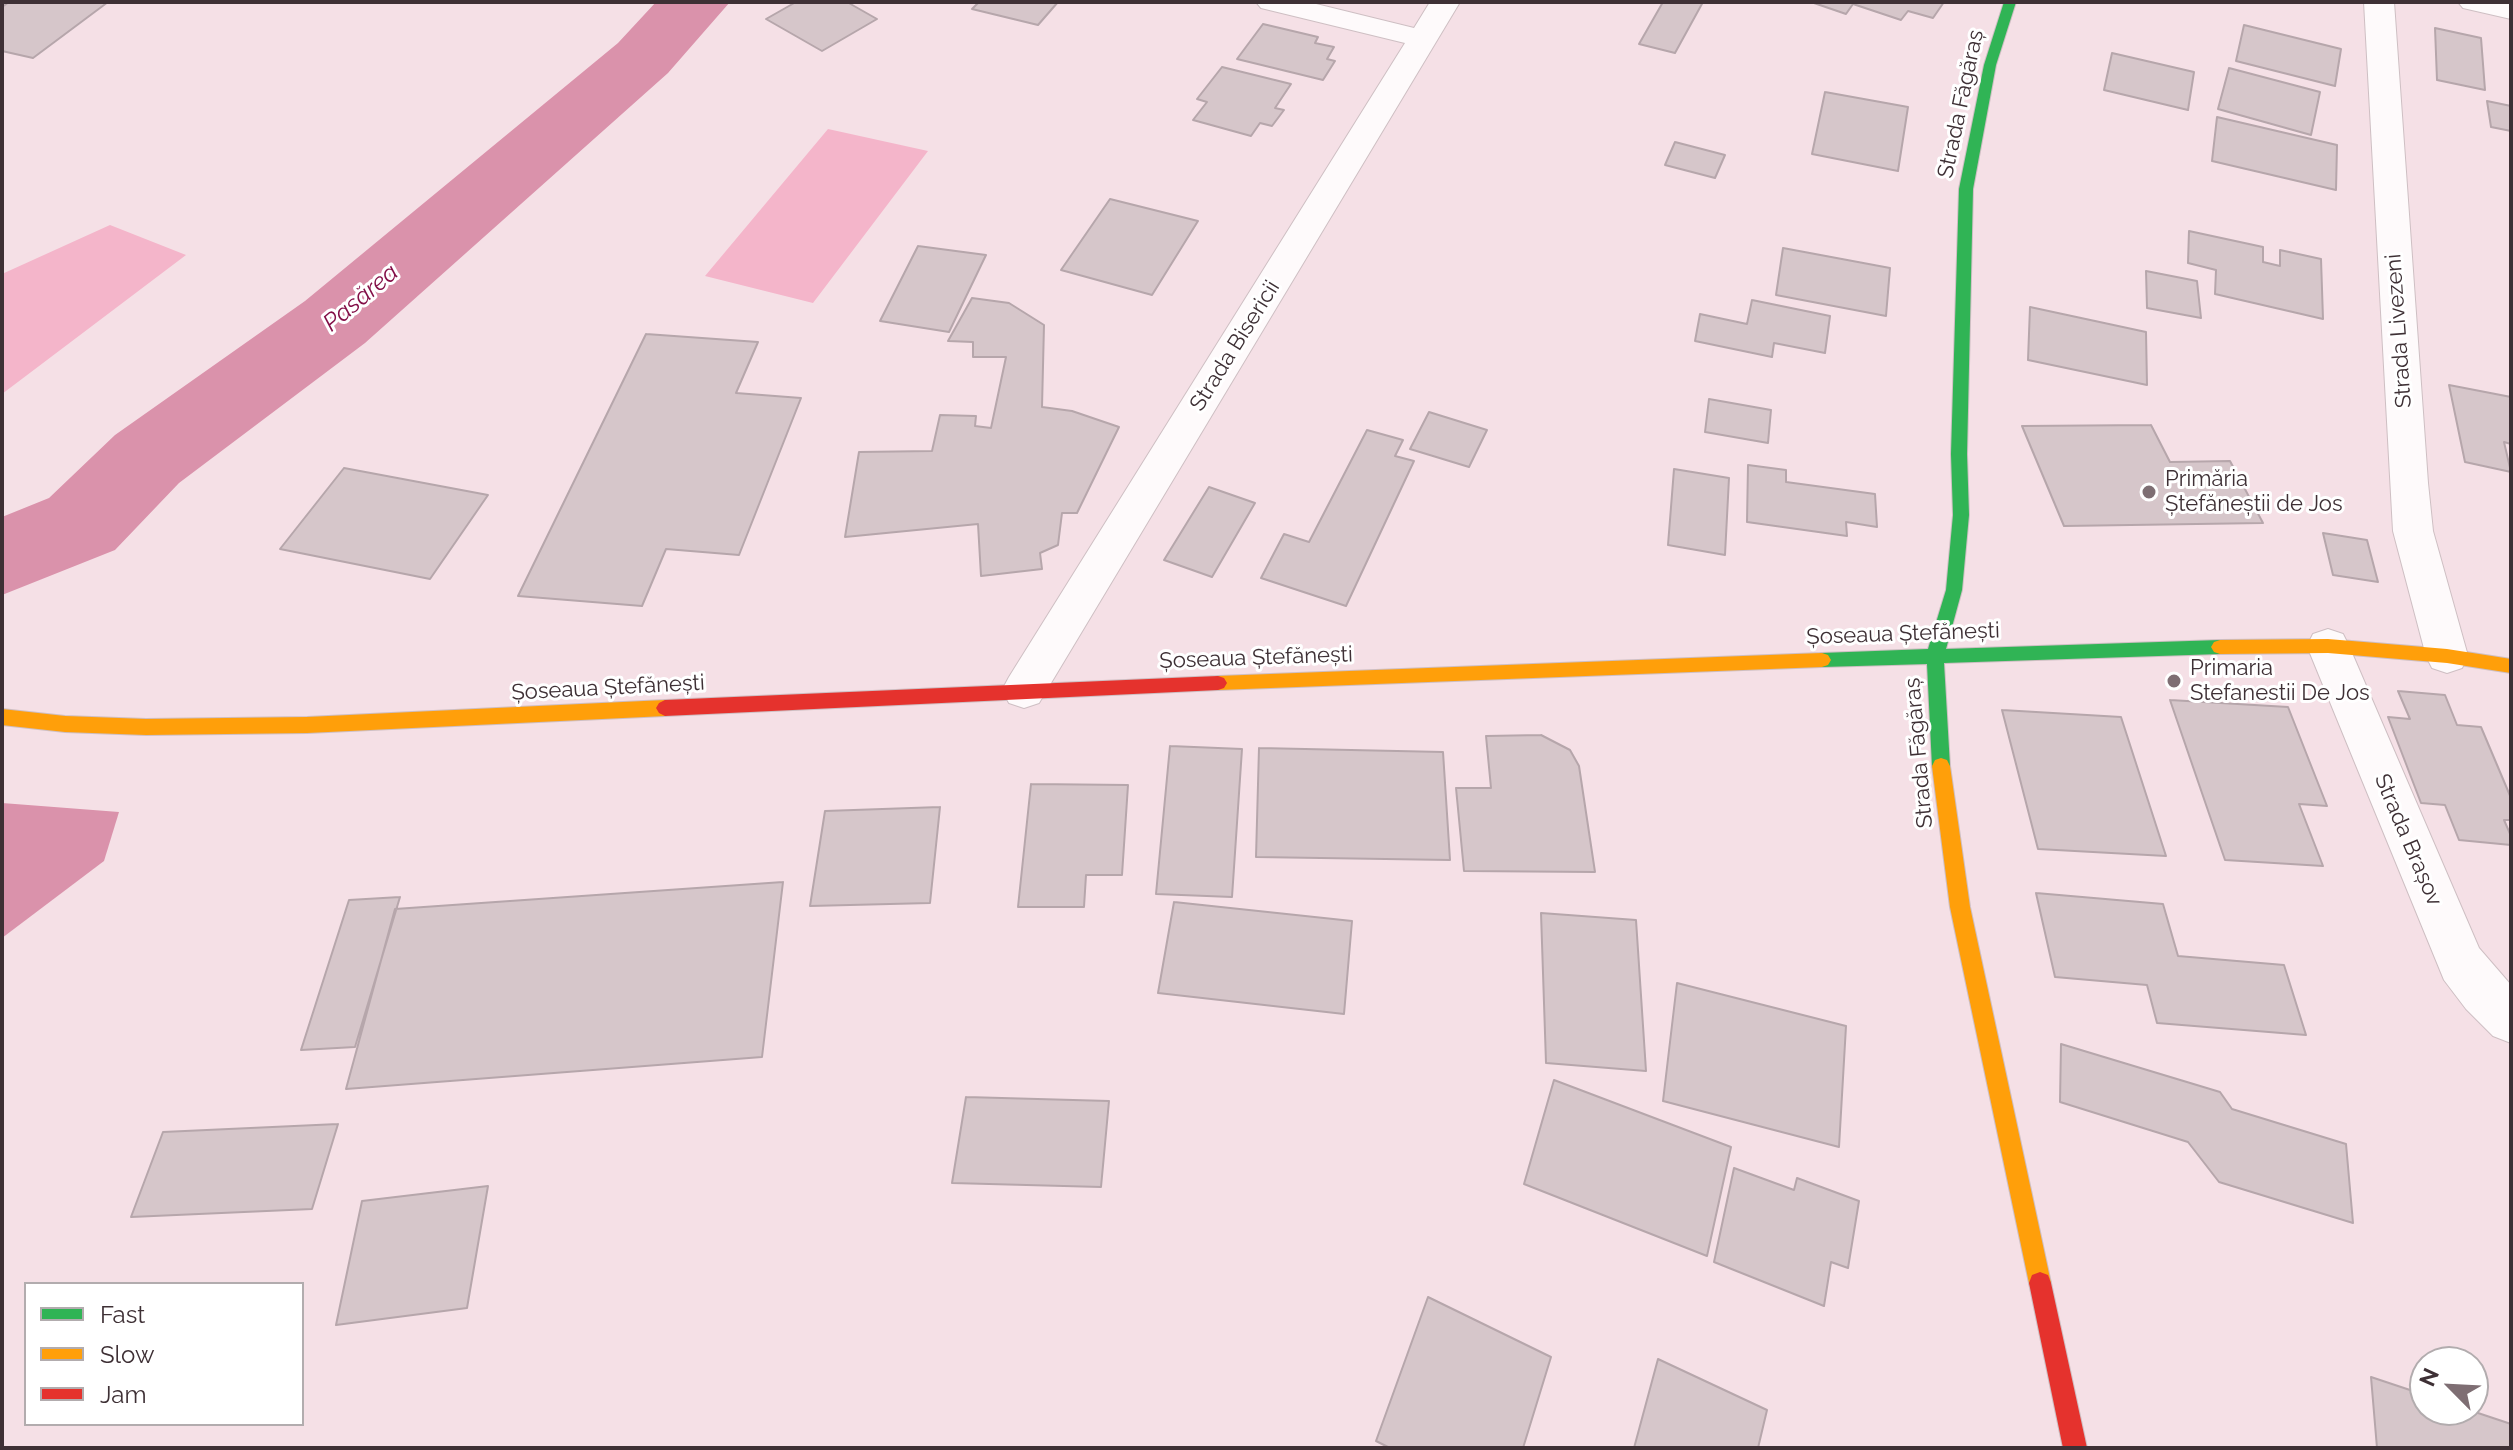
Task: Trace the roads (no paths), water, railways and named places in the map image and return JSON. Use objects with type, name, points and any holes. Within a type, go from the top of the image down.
[{"type":"main road","name":"Strada Făgăraș","points":[[2010,2],[1990,65],[1966,189],[1959,454],[1961,515],[1954,590],[1935,657],[1939,754],[1960,907],[2075,1448]]},
{"type":"main road","name":"Șoseaua Ștefănești","points":[[2,717],[65,724],[146,727],[307,725],[1024,690],[2167,647],[2328,646],[2447,656],[2511,666]]},
{"type":"street","points":[[1271,2],[1424,39]]},
{"type":"street","name":"Strada Bisericii","points":[[1024,690],[1445,2]]},
{"type":"street","name":"Strada Livezeni","points":[[2379,2],[2411,507],[2426,584],[2447,656]]},
{"type":"street","points":[[2473,2],[2511,10]]},
{"type":"street","name":"Strada Brașov","points":[[2328,646],[2461,964],[2483,992],[2511,1019]]},
{"type":"waterway","name":"Pasărea","points":[[2,557],[82,524],[147,459],[335,322],[643,58],[695,2]]},
{"type":"place","name":"Primăria Ștefăneștii de Jos","points":[[2149,492]]},
{"type":"place","name":"Primaria Stefanestii De Jos","points":[[2174,681]]}]
